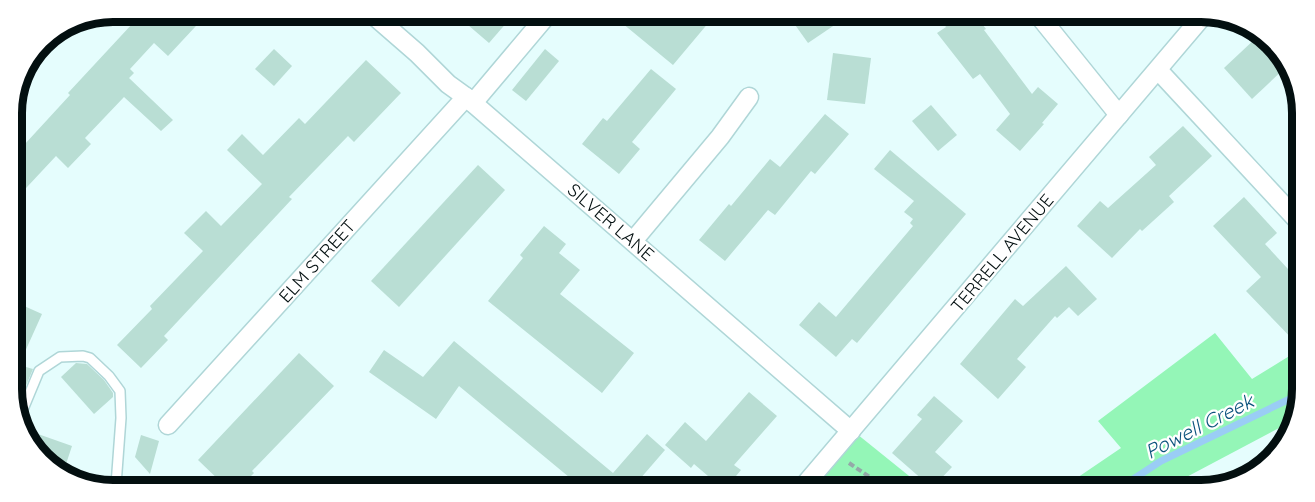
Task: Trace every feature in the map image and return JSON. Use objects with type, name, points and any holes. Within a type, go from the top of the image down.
[{"type":"street","name":"SILVER LANE","points":[[381,22],[448,84],[851,431]]},
{"type":"street","name":"ELM STREET","points":[[168,424],[541,22]]},
{"type":"street","points":[[1045,22],[1119,115]]},
{"type":"street","name":"TERRELL AVENUE","points":[[809,479],[1198,22]]},
{"type":"street","points":[[1158,70],[1292,214]]},
{"type":"street","points":[[633,241],[720,137],[749,97]]},
{"type":"lane","points":[[24,407],[39,371],[60,357],[90,358],[109,376],[120,391],[121,418],[116,480]]},
{"type":"path","points":[[833,452],[873,479]]},
{"type":"green space","points":[[1215,333],[1252,379],[1292,354],[1292,400],[1285,425],[1183,479],[1075,479],[1121,448],[1098,421]]},
{"type":"green space","points":[[857,434],[913,479],[819,479]]},
{"type":"building","points":[[200,22],[168,56],[154,43],[130,69],[134,73],[129,78],[173,120],[161,131],[124,97],[85,138],[91,144],[68,168],[56,156],[23,192],[23,146],[70,95],[68,93],[133,23]]},
{"type":"building","points":[[470,22],[507,22],[489,43],[468,25]]},
{"type":"building","points":[[621,22],[709,22],[673,65]]},
{"type":"building","points":[[793,22],[839,22],[808,43]]},
{"type":"building","points":[[942,22],[981,22],[986,29],[984,30],[1032,94],[1038,87],[1058,104],[1020,151],[996,130],[1010,114],[980,74],[973,79],[937,33],[946,27]]},
{"type":"building","points":[[1254,39],[1274,58],[1282,71],[1252,99],[1224,68]]},
{"type":"building","points":[[274,49],[292,66],[274,86],[255,69]]},
{"type":"building","points":[[545,49],[559,61],[526,101],[512,90]]},
{"type":"building","points":[[833,53],[871,58],[865,104],[827,100]]},
{"type":"building","points":[[366,60],[401,93],[354,142],[348,136],[289,197],[292,199],[164,336],[168,340],[141,368],[117,345],[152,309],[150,306],[203,251],[184,233],[206,211],[221,226],[262,184],[227,150],[242,134],[263,155],[299,118],[305,124]]},
{"type":"building","points":[[651,69],[676,89],[632,142],[640,149],[619,174],[582,144],[603,118],[607,121]]},
{"type":"building","points":[[931,105],[957,135],[938,151],[912,121]]},
{"type":"building","points":[[825,114],[849,134],[815,174],[811,171],[775,215],[768,210],[725,261],[699,240],[770,159],[780,167]]},
{"type":"building","points":[[1183,126],[1212,156],[1169,196],[1174,202],[1142,231],[1140,229],[1112,258],[1077,226],[1100,201],[1108,208],[1156,165],[1149,157]]},
{"type":"building","points":[[890,150],[966,214],[857,343],[852,339],[836,357],[799,325],[819,302],[836,317],[913,226],[910,223],[913,219],[904,212],[914,201],[874,169]]},
{"type":"building","points":[[478,165],[505,190],[399,307],[371,281]]},
{"type":"building","points":[[1244,197],[1277,233],[1265,244],[1292,273],[1292,339],[1246,291],[1261,277],[1213,226]]},
{"type":"building","points":[[544,226],[566,244],[559,253],[580,270],[560,294],[634,353],[602,393],[488,301],[523,258],[520,255]]},
{"type":"building","points":[[1066,266],[1097,299],[1078,316],[1069,307],[1057,318],[1055,316],[1017,359],[1026,367],[998,399],[960,364],[1015,299],[1023,306]]},
{"type":"building","points":[[22,305],[42,314],[22,358]]},
{"type":"building","points":[[454,341],[613,473],[647,434],[665,450],[639,480],[572,480],[459,386],[436,419],[369,372],[384,350],[423,377]]},
{"type":"building","points":[[299,353],[334,386],[252,471],[254,473],[247,480],[219,480],[198,460]]},
{"type":"building","points":[[76,363],[87,364],[104,380],[113,393],[113,397],[94,414],[61,377]]},
{"type":"building","points":[[22,366],[33,369],[25,388],[22,387]]},
{"type":"building","points":[[749,392],[777,416],[734,465],[741,470],[733,479],[712,479],[694,464],[691,468],[665,445],[685,422],[706,441]]},
{"type":"building","points":[[934,396],[963,421],[935,452],[952,467],[940,479],[922,479],[892,453],[922,419],[917,415]]},
{"type":"building","points":[[38,434],[72,446],[66,466],[54,457],[37,437]]},
{"type":"building","points":[[141,435],[159,441],[150,474],[135,457]]},
{"type":"waterway","name":"Powell Creek","points":[[1133,479],[1161,461],[1292,398]]}]
